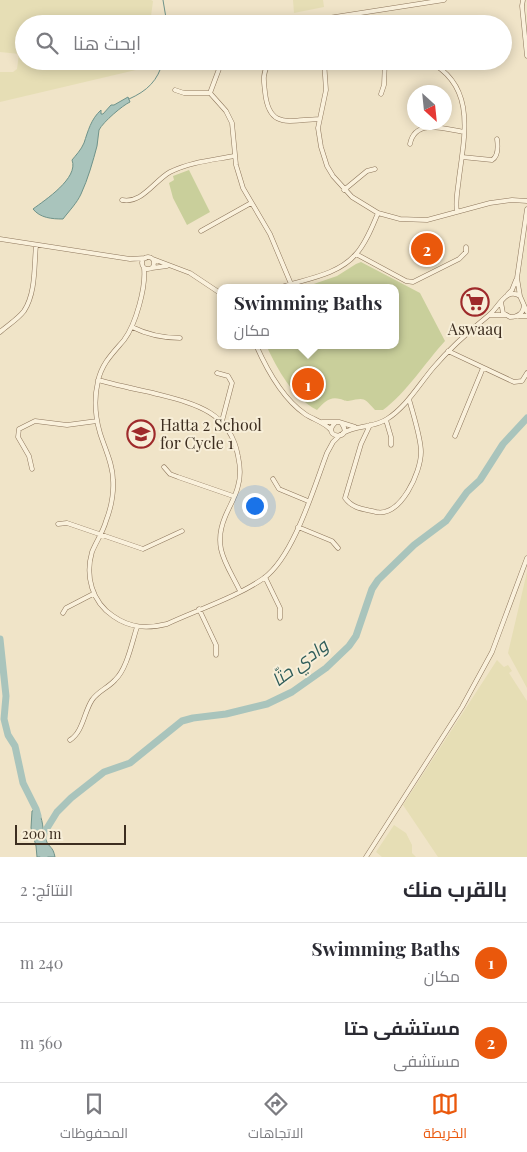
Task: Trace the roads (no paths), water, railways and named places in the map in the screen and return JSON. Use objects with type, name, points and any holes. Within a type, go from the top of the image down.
[{"type":"street","points":[[359,15],[444,0]]},
{"type":"street","points":[[519,0],[522,6]]},
{"type":"street","points":[[523,0],[527,56]]},
{"type":"street","points":[[210,94],[219,70]]},
{"type":"street","points":[[265,70],[266,104],[272,116],[282,121],[319,119]]},
{"type":"street","points":[[325,70],[326,90],[319,119],[320,147],[324,158],[333,176],[344,190],[378,213],[400,219],[427,220],[502,201],[527,201]]},
{"type":"street","points":[[381,94],[384,85],[385,70]]},
{"type":"street","points":[[442,70],[461,96],[464,106],[464,132],[456,204],[457,212]]},
{"type":"street","points":[[175,90],[184,93],[210,94],[226,111],[232,123],[234,156],[244,188],[270,234],[290,284],[335,270],[356,254],[365,241],[378,213]]},
{"type":"street","points":[[410,144],[414,133],[422,127],[464,132]]},
{"type":"street","points":[[462,157],[494,160],[498,139]]},
{"type":"street","points":[[122,200],[129,202],[142,196],[154,184],[177,169],[193,163],[234,156]]},
{"type":"street","points":[[344,190],[367,171],[375,169]]},
{"type":"street","points":[[201,230],[251,203]]},
{"type":"street","points":[[258,349],[265,365],[281,389],[304,414],[320,422],[336,435],[386,420],[409,399],[468,330],[488,316],[512,290],[517,278],[525,238],[527,209]]},
{"type":"street","points":[[0,239],[130,259],[153,259],[190,273],[217,291]]},
{"type":"street","points":[[0,332],[19,316],[29,301],[32,291],[36,245]]},
{"type":"street","points":[[356,254],[406,281],[413,282],[459,259],[466,252],[466,247]]},
{"type":"street","points":[[146,258],[143,261],[144,281],[132,327],[104,364],[98,380],[96,393],[97,421],[110,459],[113,492],[111,505],[93,552],[89,573],[93,594],[108,613],[120,621],[137,627],[156,627],[240,591],[265,577],[287,550],[333,442],[342,434],[344,426],[342,423]]},
{"type":"street","points":[[130,259],[147,270],[169,266]]},
{"type":"street","points":[[144,281],[155,264],[153,259]]},
{"type":"street","points":[[517,278],[520,296],[527,312]]},
{"type":"street","points":[[507,295],[514,294],[520,296]]},
{"type":"street","points":[[501,302],[501,309],[506,316]]},
{"type":"street","points":[[519,316],[524,306]]},
{"type":"street","points":[[488,316],[527,316]]},
{"type":"street","points":[[132,327],[143,333],[180,338]]},
{"type":"street","points":[[448,352],[517,382],[524,380],[527,373]]},
{"type":"street","points":[[455,436],[483,368]]},
{"type":"street","points":[[217,373],[228,376],[232,383],[222,421]]},
{"type":"street","points":[[98,380],[199,405],[222,421],[230,431],[237,447],[240,466],[238,486],[220,529],[219,544],[240,591]]},
{"type":"street","points":[[370,425],[361,444],[345,498],[350,505],[380,513],[391,510],[400,504],[419,467],[421,451],[409,399]]},
{"type":"street","points":[[386,420],[391,437],[391,445]]},
{"type":"street","points":[[32,469],[29,456],[18,437],[19,429],[36,421],[67,426],[97,421]]},
{"type":"street","points":[[320,422],[342,423],[358,427]]},
{"type":"street","points":[[333,442],[332,426],[335,423]]},
{"type":"street","points":[[164,468],[170,474],[233,496]]},
{"type":"street","points":[[273,479],[279,489],[308,501]]},
{"type":"street","points":[[58,524],[68,523],[143,549],[182,531]]},
{"type":"street","points":[[298,527],[332,542],[338,548]]},
{"type":"street","points":[[366,857],[462,707],[492,652],[527,558]]},
{"type":"street","points":[[265,577],[280,610],[280,618]]},
{"type":"street","points":[[63,613],[66,608],[93,594]]},
{"type":"street","points":[[199,609],[216,645],[216,655]]},
{"type":"street","points":[[70,740],[76,734],[92,700],[99,692],[117,679],[127,658],[137,627]]},
{"type":"water","points":[[128,97],[130,102],[113,114],[99,130],[97,146],[88,176],[81,194],[73,207],[63,219],[46,217],[36,212],[33,209],[60,188],[71,174],[72,160],[83,146],[90,125],[95,117],[101,110],[101,114],[103,114],[111,105]]},
{"type":"water","points":[[36,809],[42,820],[46,840],[55,857],[37,857],[31,828],[32,811]]},
{"type":"waterway","points":[[163,0],[166,15]]},
{"type":"waterway","points":[[129,99],[146,89],[155,80],[160,70]]},
{"type":"waterway","name":"وادي حتّا","points":[[44,857],[41,847],[44,833],[57,812],[71,798],[104,772],[130,763],[182,721],[226,714],[267,704],[292,692],[326,668],[349,646],[356,636],[372,589],[378,580],[414,545],[446,521],[467,492],[480,480],[503,444],[527,418]]},
{"type":"waterway","points":[[0,639],[6,696],[4,719],[8,735],[15,746],[23,783],[38,816]]},
{"type":"place","name":"مستشفى حتا","points":[[427,249]]},
{"type":"place","name":"Aswaaq","points":[[475,302]]},
{"type":"place","name":"Swimming Baths","points":[[308,384]]},
{"type":"place","name":"Hatta 2 School for Cycle 1","points":[[141,434]]}]
